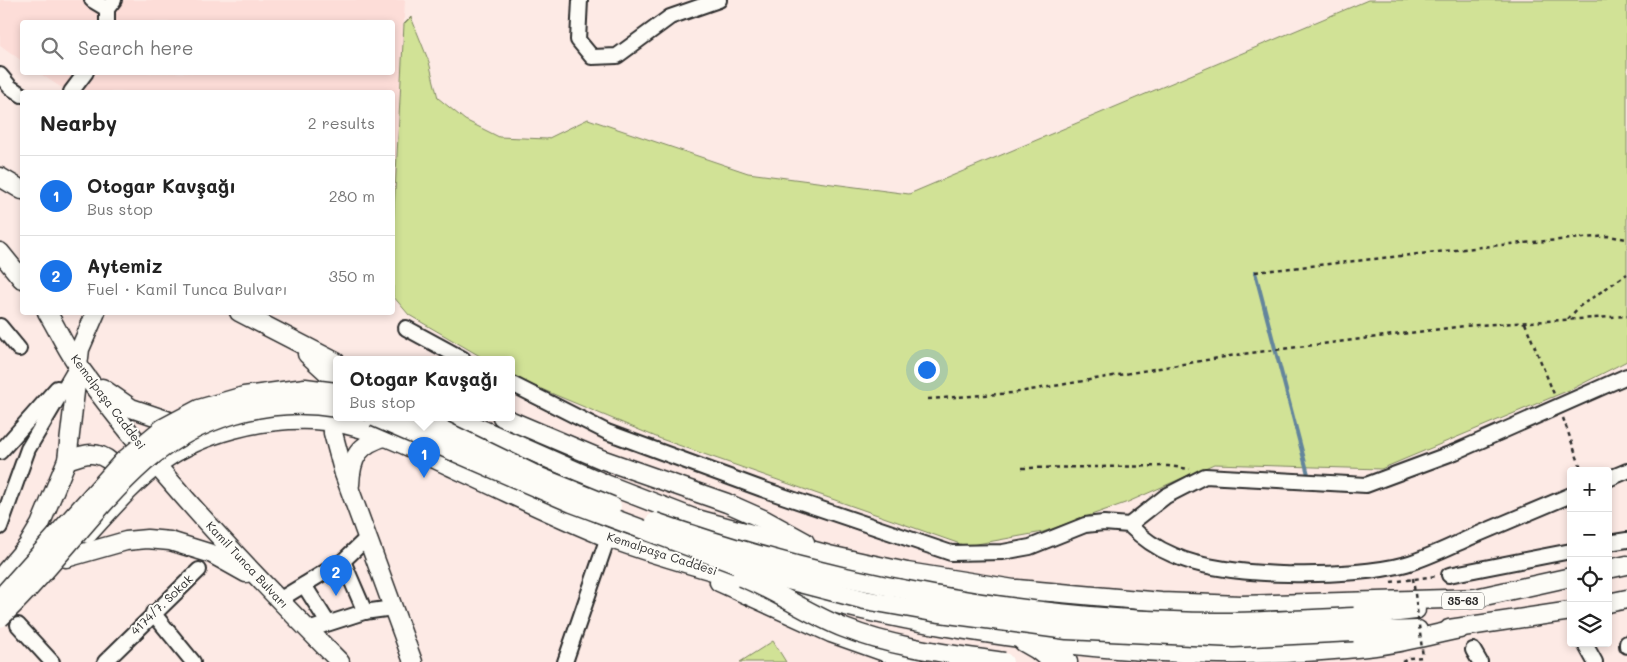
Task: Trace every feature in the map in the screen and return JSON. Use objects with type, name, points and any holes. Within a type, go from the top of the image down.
[{"type":"main road","points":[[0,177],[20,189]]},
{"type":"main road","points":[[0,252],[20,277]]},
{"type":"main road","name":"Kemalpaşa Caddesi","points":[[48,315],[78,365],[122,425],[157,465]]},
{"type":"main road","points":[[0,578],[28,545],[40,525],[67,460],[82,341],[95,315]]},
{"type":"main road","points":[[244,315],[294,342],[333,373]]},
{"type":"main road","points":[[78,365],[109,394],[145,414],[195,428],[238,429]]},
{"type":"main road","points":[[305,388],[333,374]]},
{"type":"main road","points":[[0,598],[123,461],[163,428],[199,410],[244,396],[305,388],[333,392]]},
{"type":"main road","points":[[0,618],[42,576],[115,492],[146,461],[179,438],[206,424],[263,408],[319,405],[329,416],[340,460],[413,662]]},
{"type":"main road","points":[[0,628],[24,605],[114,505],[157,465],[194,443],[238,429],[329,416]]},
{"type":"main road","name":"Kemalpaşa Caddesi","points":[[344,421],[387,436],[587,528],[659,556],[805,598],[893,618],[1009,637]]},
{"type":"main road","points":[[383,421],[572,503],[757,572],[865,600],[933,612],[1067,630],[1234,638],[1353,624]]},
{"type":"main road","points":[[424,421],[540,477],[635,515],[731,546],[882,586],[1068,614],[1217,622],[1353,624]]},
{"type":"main road","points":[[463,421],[608,484],[693,518],[829,555],[907,572],[1011,588],[1162,602],[1241,605],[1481,598]]},
{"type":"main road","points":[[511,421],[601,459],[692,490],[763,519],[829,555]]},
{"type":"main road","points":[[350,488],[352,467],[359,451],[367,443],[387,436]]},
{"type":"main road","points":[[67,460],[84,454],[95,453],[103,456],[116,466],[122,476],[123,486],[114,505]]},
{"type":"main road","name":"Kamil Tunca Bulvarı","points":[[157,465],[260,580],[340,662]]},
{"type":"main road","points":[[587,528],[578,515],[578,500],[586,488],[593,485],[608,484]]},
{"type":"main road","points":[[572,503],[619,530],[755,583],[844,629],[914,648],[1004,662]]},
{"type":"main road","points":[[66,558],[126,541],[147,539],[170,541],[219,557],[260,580]]},
{"type":"main road","points":[[659,556],[831,633],[912,662]]},
{"type":"main road","points":[[1612,568],[1627,565]]},
{"type":"main road","points":[[893,618],[909,617],[916,612],[923,598],[920,582],[907,572]]},
{"type":"main road","name":"35-63","points":[[1353,624],[1413,610],[1481,598],[1567,578]]},
{"type":"main road","points":[[1011,588],[1020,590],[1034,601],[1068,662]]},
{"type":"main road","points":[[1612,602],[1627,599]]},
{"type":"main road","name":"35-63","points":[[1353,624],[1460,629],[1567,612]]},
{"type":"main road","points":[[1009,637],[1120,651],[1204,655],[1324,651],[1392,644],[1460,629]]},
{"type":"main road","points":[[1009,637],[1029,645],[1052,662]]},
{"type":"main road","points":[[1099,662],[1120,651]]},
{"type":"street","points":[[92,0],[109,10]]},
{"type":"street","points":[[580,0],[578,40],[592,56],[617,56],[670,17],[719,0]]},
{"type":"street","points":[[0,75],[10,87],[20,93]]},
{"type":"street","points":[[73,90],[84,75]]},
{"type":"street","points":[[0,326],[19,349]]},
{"type":"street","points":[[406,328],[457,356]]},
{"type":"street","points":[[0,452],[78,365]]},
{"type":"street","points":[[0,527],[28,449],[78,365]]},
{"type":"street","points":[[1129,525],[1166,496],[1206,476],[1366,485],[1455,452],[1627,376]]},
{"type":"street","points":[[515,386],[607,432],[762,489],[952,553],[1003,552],[1038,544],[1085,525],[1104,523],[1129,525],[1143,538],[1173,556],[1239,572],[1326,573],[1378,570],[1406,564],[1438,552],[1567,497]]},
{"type":"street","points":[[1612,477],[1627,471]]},
{"type":"street","points":[[566,662],[608,537]]},
{"type":"street","points":[[279,600],[343,561],[368,538]]},
{"type":"street","points":[[1612,542],[1627,540]]},
{"type":"street","points":[[1449,575],[1567,552]]},
{"type":"street","points":[[343,561],[365,612]]},
{"type":"street","name":"4174/7. Sokak","points":[[105,662],[199,570]]},
{"type":"street","points":[[304,585],[328,623]]},
{"type":"street","points":[[308,630],[365,612],[393,608]]},
{"type":"street","points":[[153,613],[194,662]]},
{"type":"street","points":[[18,625],[52,662]]},
{"type":"street","points":[[1587,647],[1595,662]]},
{"type":"path","points":[[1255,272],[1510,244],[1608,236],[1627,239]]},
{"type":"path","points":[[1567,320],[1580,306],[1627,274]]},
{"type":"path","points":[[928,399],[1013,393],[1242,354],[1464,326],[1627,316]]},
{"type":"path","points":[[1022,468],[1168,466],[1191,469],[1206,476]]},
{"type":"path","points":[[1386,582],[1449,575]]},
{"type":"path","points":[[1402,662],[1410,658],[1423,657],[1413,578]]},
{"type":"shaded area","points":[[0,0],[405,0],[395,192],[395,90],[65,90],[42,75],[395,75],[395,20],[20,20],[20,60],[0,45]]},
{"type":"green space","points":[[1368,0],[1627,0],[1627,361],[1574,388],[1381,469],[1214,464],[1128,502],[1043,532],[966,546],[661,439],[522,381],[515,377],[515,356],[480,356],[409,315],[395,298],[395,193],[404,24],[411,17],[429,62],[438,98],[465,120],[499,137],[547,139],[588,119],[748,173],[909,194]]},
{"type":"green space","points":[[773,641],[786,662],[740,662]]},
{"type":"waterway","points":[[1255,272],[1309,478]]},
{"type":"place","name":"Otogar Kavşağı","points":[[424,478]]},
{"type":"place","name":"Aytemiz","points":[[336,596]]}]
